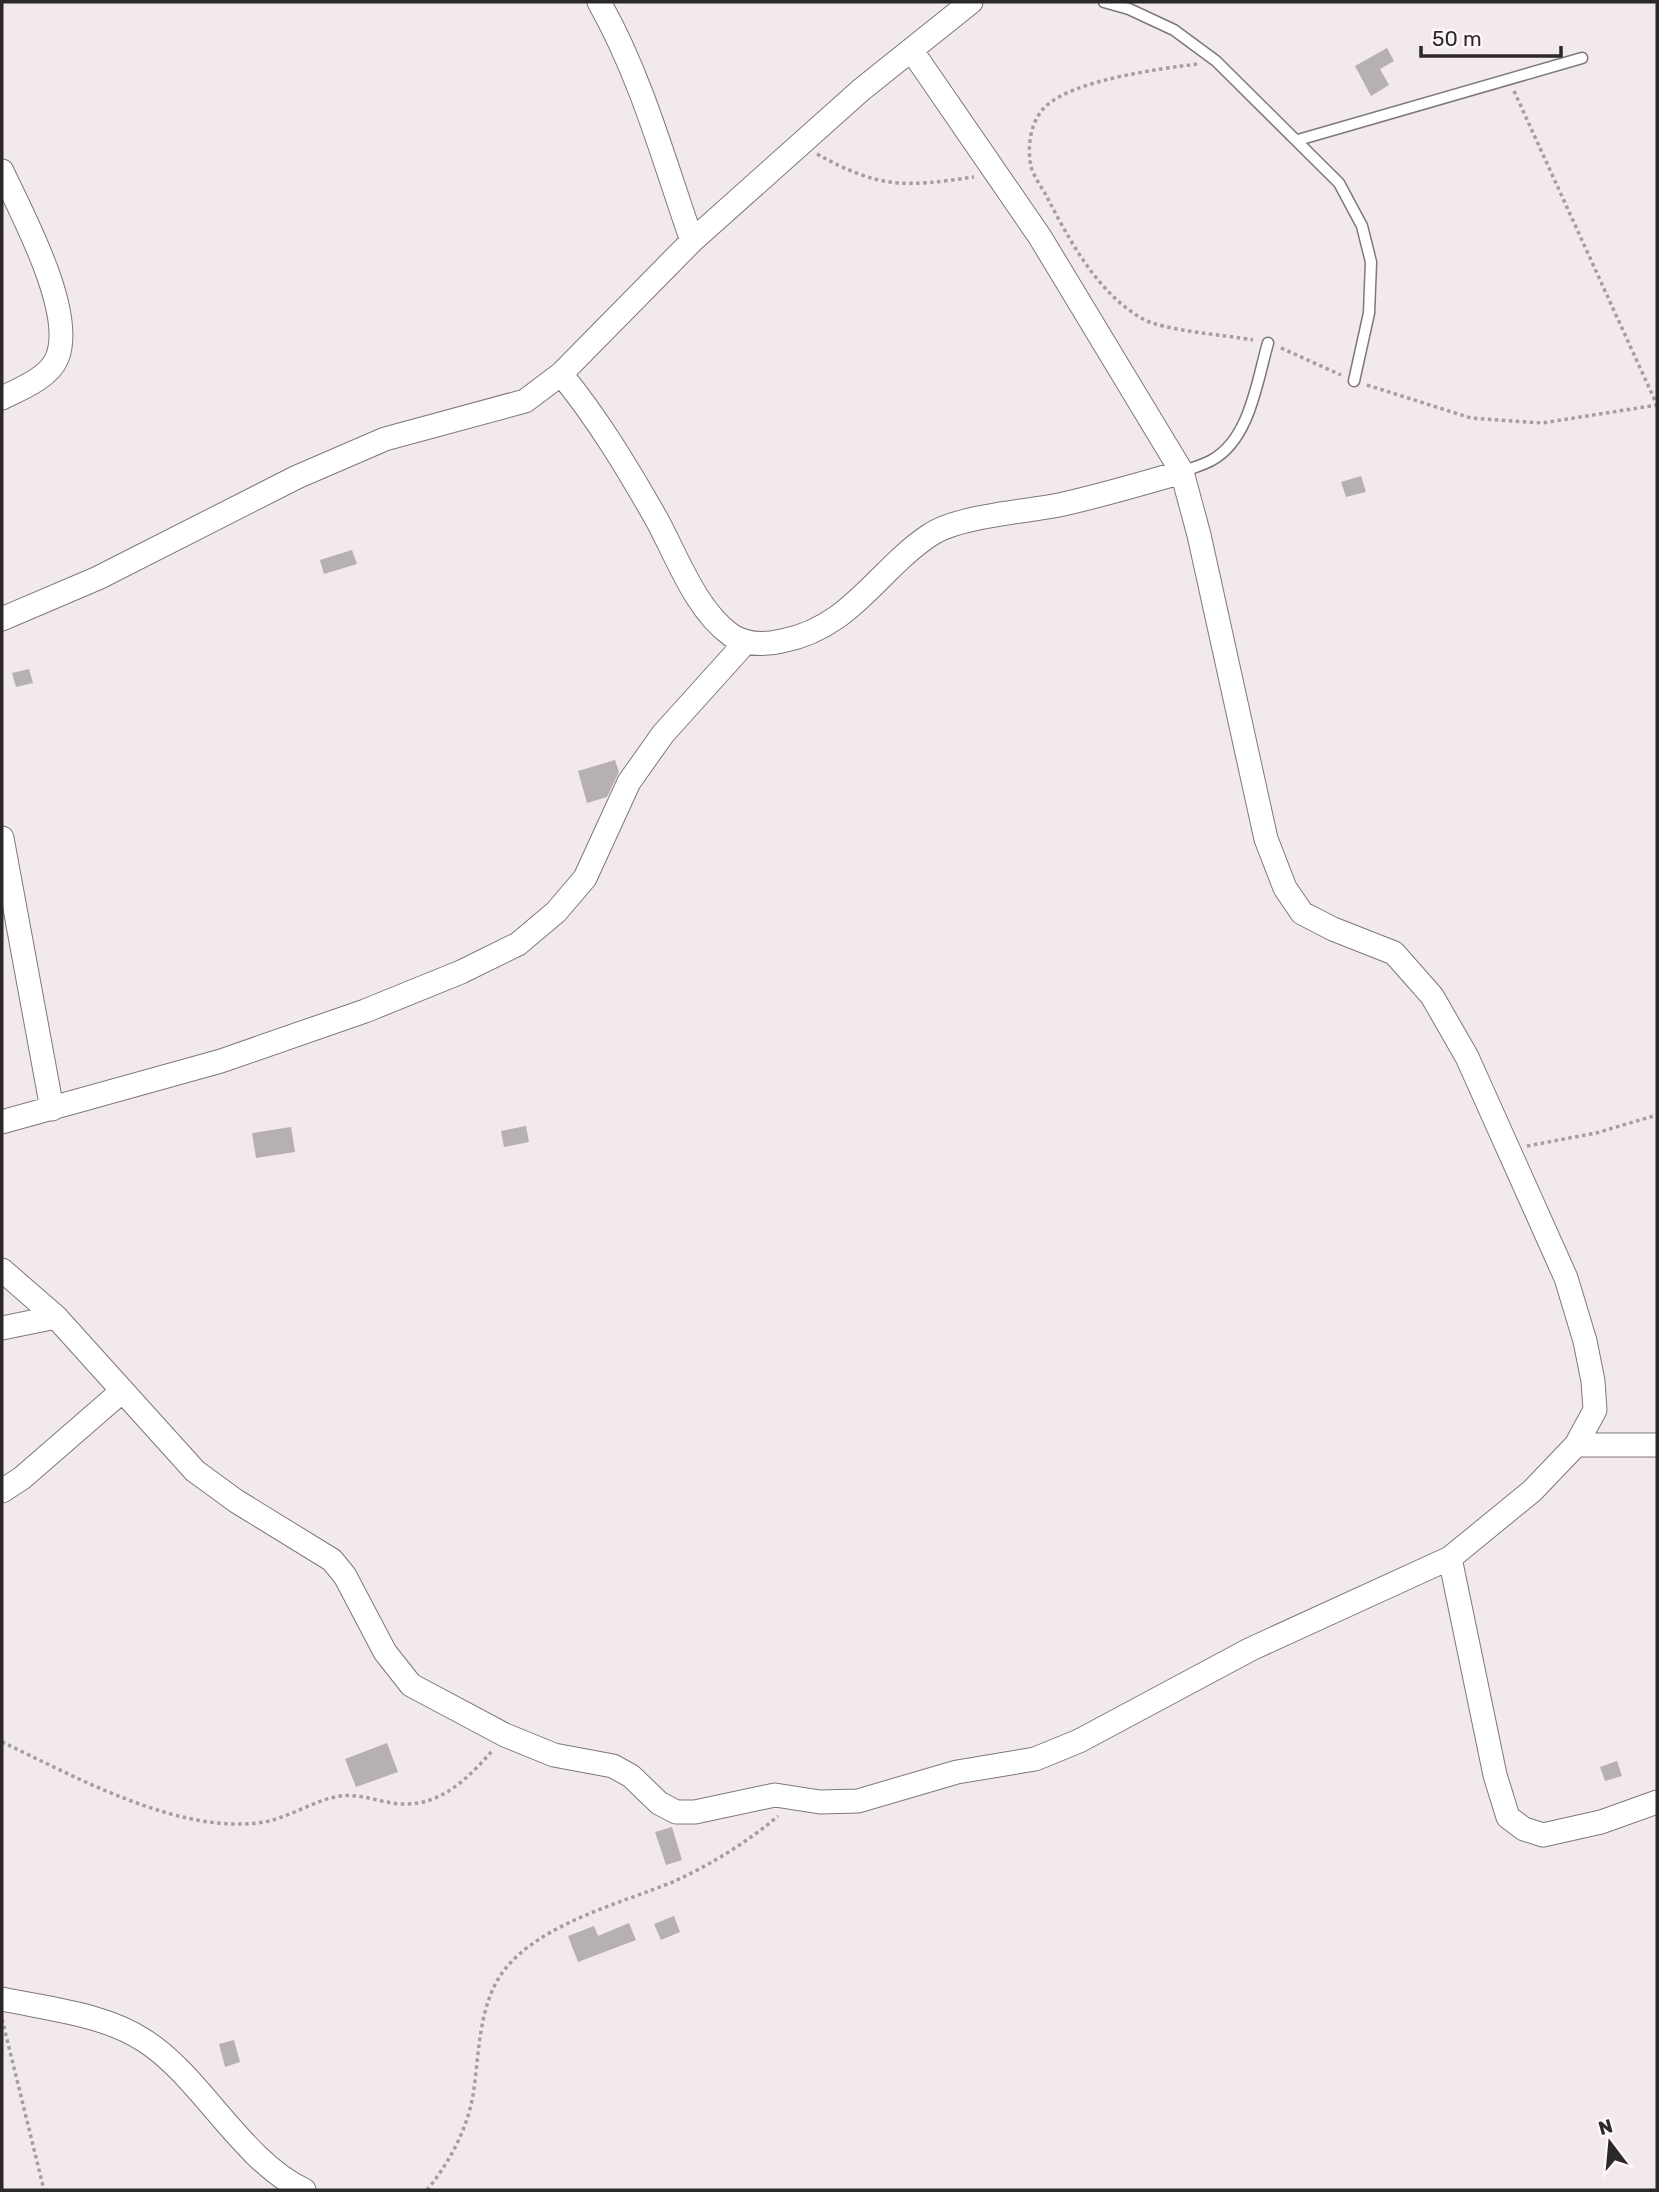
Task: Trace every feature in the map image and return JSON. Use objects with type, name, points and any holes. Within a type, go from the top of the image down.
[{"type":"street","points":[[599,2],[615,30],[638,87],[692,241]]},
{"type":"street","points":[[2,619],[98,578],[297,477],[385,439],[525,401],[561,374],[692,241],[800,144],[861,90],[971,2]]},
{"type":"street","points":[[2,1270],[56,1317],[195,1471],[236,1501],[332,1560],[345,1576],[385,1652],[411,1685],[505,1735],[554,1755],[613,1766],[631,1776],[659,1803],[676,1812],[695,1812],[775,1795],[838,1803],[858,1801],[957,1772],[1035,1759],[1079,1741],[1251,1649],[1450,1558],[1532,1491],[1576,1445],[1595,1410],[1593,1381],[1585,1341],[1566,1278],[1467,1057],[1432,996],[1394,953],[1333,929],[1302,913],[1285,888],[1266,839],[1199,535],[1182,472],[1076,295],[912,51]]},
{"type":"street","points":[[2,171],[31,234],[58,306],[63,334],[57,360],[37,380],[2,398]]},
{"type":"street","points":[[561,374],[590,409],[628,469],[700,599],[719,624],[745,643],[772,643],[799,638],[834,621],[932,533],[958,523],[1064,504],[1182,472]]},
{"type":"street","points":[[2,1122],[221,1061],[365,1011],[461,972],[518,944],[556,912],[585,878],[629,782],[663,734],[745,643]]},
{"type":"street","points":[[2,838],[52,1109]]},
{"type":"street","points":[[2,1328],[56,1317]]},
{"type":"street","points":[[2,1491],[22,1479],[121,1392]]},
{"type":"street","points":[[1576,1445],[1657,1445]]},
{"type":"street","points":[[1450,1558],[1495,1775],[1508,1817],[1524,1829],[1544,1835],[1601,1822],[1657,1802]]},
{"type":"street","points":[[2,1999],[103,2022],[147,2042],[248,2146],[284,2178],[304,2190]]},
{"type":"lane","points":[[1104,2],[1129,9],[1174,30],[1216,61],[1339,183],[1362,226],[1371,262],[1369,313],[1354,381]]},
{"type":"lane","points":[[1298,140],[1582,58]]},
{"type":"lane","points":[[1182,472],[1214,459],[1234,441],[1252,402],[1268,343]]},
{"type":"path","points":[[1216,61],[1146,71],[1078,89],[1045,106],[1030,128],[1031,167],[1084,259],[1118,302],[1145,321],[1268,343],[1354,381],[1471,418],[1542,423],[1657,405],[1509,81]]},
{"type":"path","points":[[800,144],[852,173],[897,185],[997,174]]},
{"type":"path","points":[[1510,1150],[1596,1133],[1657,1115]]},
{"type":"path","points":[[2,1742],[125,1797],[184,1817],[228,1824],[264,1822],[340,1796],[404,1804],[424,1802],[447,1793],[473,1773],[505,1735]]},
{"type":"path","points":[[427,2190],[459,2142],[472,2099],[484,2013],[497,1980],[524,1950],[560,1928],[676,1880],[761,1831],[799,1799]]},
{"type":"path","points":[[2,2018],[44,2190]]},
{"type":"building","points":[[1387,48],[1394,61],[1380,69],[1389,85],[1371,96],[1355,66]]},
{"type":"building","points":[[1361,476],[1366,492],[1346,497],[1341,482]]},
{"type":"building","points":[[352,550],[357,564],[324,574],[320,560]]},
{"type":"building","points":[[29,669],[33,683],[16,687],[12,673]]},
{"type":"building","points":[[615,760],[619,772],[607,797],[587,803],[578,771]]},
{"type":"building","points":[[526,1126],[529,1142],[504,1147],[501,1131]]},
{"type":"building","points":[[291,1127],[295,1152],[256,1158],[252,1133]]},
{"type":"building","points":[[387,1743],[398,1772],[356,1787],[345,1759]]},
{"type":"building","points":[[1617,1761],[1622,1776],[1605,1781],[1600,1767]]},
{"type":"building","points":[[672,1827],[682,1860],[666,1865],[655,1832]]},
{"type":"building","points":[[674,1916],[680,1932],[661,1940],[654,1924]]},
{"type":"building","points":[[629,1923],[636,1940],[578,1962],[568,1936],[594,1926],[598,1936]]},
{"type":"building","points":[[234,2040],[240,2062],[225,2067],[219,2044]]}]
